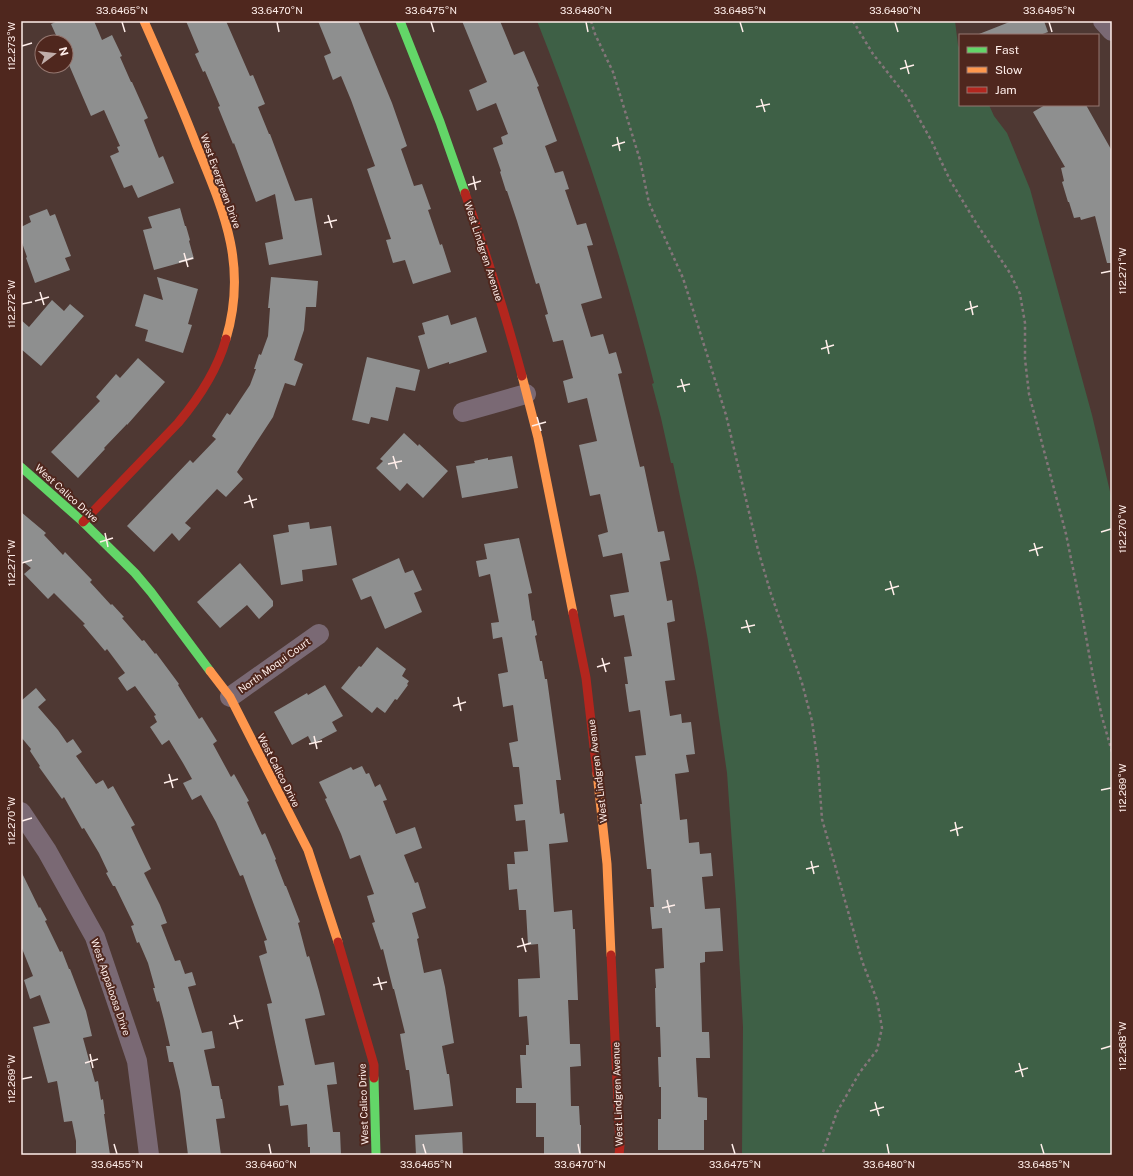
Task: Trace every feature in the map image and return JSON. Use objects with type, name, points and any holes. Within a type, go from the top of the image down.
[{"type":"street","name":"West Evergreen Drive","points":[[83,522],[178,423],[191,407],[213,373],[227,336],[232,315],[235,274],[229,233],[198,146],[144,21]]},
{"type":"street","name":"West Lindgren Avenue","points":[[400,21],[466,193],[493,279],[526,394],[539,446],[583,662],[608,864],[620,1145],[619,1155]]},
{"type":"street","points":[[1103,21],[1112,31]]},
{"type":"street","points":[[463,412],[526,394]]},
{"type":"street","name":"West Calico Drive","points":[[21,467],[50,491],[120,557],[151,592],[230,697],[308,850],[339,946],[374,1065],[376,1155]]},
{"type":"street","name":"North Moqui Court","points":[[230,697],[319,634]]},
{"type":"street","name":"West Appaloosa Drive","points":[[21,812],[47,851],[95,937],[136,1061],[149,1155]]},
{"type":"path","points":[[590,21],[613,72],[640,160],[649,203],[683,278],[726,415],[758,550],[771,594],[802,683],[812,721],[818,765],[822,819],[862,961],[877,1000],[882,1028],[877,1050],[860,1072],[837,1112],[822,1155]]},
{"type":"path","points":[[853,21],[873,54],[907,96],[931,140],[950,180],[978,226],[1010,273],[1020,294],[1025,323],[1025,360],[1029,394],[1066,534],[1102,717],[1112,752]]},
{"type":"green space","points":[[537,21],[955,21],[959,48],[959,106],[989,106],[994,116],[1007,133],[1030,189],[1092,415],[1112,500],[1112,1155],[742,1155],[743,1027],[727,773],[697,577],[673,463],[671,463],[652,384],[654,383],[642,337],[602,200]]},
{"type":"building","points":[[58,21],[94,21],[102,40],[112,35],[122,56],[120,57],[148,118],[144,120],[159,158],[163,156],[174,183],[138,198],[132,185],[124,188],[110,156],[119,152],[117,147],[120,146],[104,110],[91,116],[73,74],[74,34],[55,34],[51,24]]},
{"type":"building","points":[[186,21],[226,21],[250,76],[253,75],[265,104],[258,107],[270,134],[295,201],[312,198],[322,255],[269,265],[265,243],[283,239],[275,194],[256,202],[234,143],[233,144],[218,107],[220,106],[205,71],[203,72],[195,54],[199,52]]},
{"type":"building","points":[[318,21],[358,21],[392,103],[407,146],[401,149],[414,186],[422,184],[431,209],[428,210],[440,245],[442,244],[451,272],[413,284],[405,260],[393,263],[386,240],[391,239],[367,169],[375,166],[341,76],[333,80],[324,56],[331,53]]},
{"type":"building","points":[[462,21],[500,21],[514,55],[524,51],[539,86],[537,87],[557,141],[545,146],[555,173],[563,171],[569,189],[565,190],[577,225],[586,223],[593,245],[587,246],[602,298],[581,304],[591,337],[603,334],[609,354],[616,352],[622,373],[618,374],[640,467],[644,466],[658,532],[664,531],[670,560],[660,562],[667,601],[672,600],[675,621],[667,623],[675,680],[665,681],[670,716],[681,714],[682,723],[691,722],[695,754],[686,755],[689,772],[675,774],[680,820],[687,819],[689,843],[699,842],[700,854],[711,853],[713,876],[702,877],[705,909],[720,908],[723,951],[705,952],[705,962],[700,963],[702,1032],[709,1032],[710,1058],[696,1058],[698,1097],[707,1098],[707,1120],[704,1120],[704,1150],[658,1150],[658,1119],[661,1119],[661,1087],[659,1087],[658,1057],[661,1057],[660,1027],[656,1027],[655,969],[664,968],[662,928],[652,929],[650,907],[654,907],[651,869],[647,869],[640,804],[642,804],[635,756],[646,755],[640,710],[629,712],[625,684],[628,684],[624,657],[632,656],[624,615],[614,617],[610,595],[629,592],[622,553],[603,557],[598,535],[608,532],[600,494],[590,496],[579,445],[597,441],[587,398],[568,403],[563,381],[573,378],[563,340],[553,342],[545,315],[548,314],[539,283],[536,284],[493,148],[503,144],[501,137],[508,134],[496,103],[477,111],[469,90],[487,82]]},
{"type":"building","points":[[1012,21],[1044,21],[1048,32],[1043,34],[979,34]]},
{"type":"building","points":[[1043,106],[1087,106],[1112,151],[1112,263],[1107,263],[1095,216],[1081,220],[1080,217],[1074,218],[1062,182],[1064,181],[1061,168],[1065,167],[1033,112]]},
{"type":"building","points":[[180,208],[194,259],[154,270],[143,230],[152,228],[148,217]]},
{"type":"building","points":[[47,209],[50,216],[55,214],[71,256],[65,258],[70,270],[35,283],[21,240],[21,227],[31,222],[29,216]]},
{"type":"building","points":[[157,277],[198,289],[188,324],[192,325],[183,353],[145,341],[148,330],[135,326],[144,294],[163,300]]},
{"type":"building","points":[[271,277],[318,281],[316,307],[306,307],[304,330],[294,360],[303,364],[295,386],[285,383],[273,417],[237,472],[243,479],[226,497],[217,489],[185,523],[191,528],[179,541],[172,533],[154,552],[127,526],[190,460],[193,463],[216,439],[212,436],[227,413],[230,415],[250,385],[256,369],[254,369],[259,354],[261,355],[268,336],[270,308],[268,308]]},
{"type":"building","points":[[52,300],[64,311],[70,304],[84,316],[41,366],[21,349],[21,320],[29,327]]},
{"type":"building","points":[[448,315],[451,325],[476,317],[487,352],[428,369],[418,336],[425,334],[422,323]]},
{"type":"building","points":[[367,357],[420,370],[415,391],[396,387],[388,421],[371,417],[369,424],[352,420]]},
{"type":"building","points":[[138,358],[165,382],[78,478],[51,452],[100,401],[96,397],[116,374],[120,378]]},
{"type":"building","points":[[404,433],[418,446],[419,444],[448,471],[423,498],[407,483],[400,491],[376,468],[383,461],[380,459]]},
{"type":"building","points":[[512,456],[518,488],[462,498],[456,466],[475,463],[474,461],[488,458],[488,460]]},
{"type":"building","points":[[21,512],[46,533],[44,535],[63,555],[65,552],[92,580],[90,582],[124,617],[122,618],[142,641],[144,640],[155,654],[156,653],[179,684],[178,685],[199,719],[202,717],[217,741],[213,744],[231,777],[234,774],[249,801],[247,802],[262,835],[265,833],[300,922],[298,923],[307,957],[309,956],[325,1015],[305,1019],[315,1065],[334,1062],[337,1084],[327,1085],[333,1132],[340,1132],[341,1155],[310,1155],[310,1147],[308,1147],[307,1124],[291,1126],[288,1105],[280,1106],[278,1086],[284,1085],[267,1004],[272,1003],[259,956],[267,953],[264,941],[267,940],[243,875],[240,876],[216,822],[201,795],[192,800],[183,783],[192,779],[169,740],[162,745],[150,727],[157,722],[154,716],[156,715],[135,686],[127,691],[118,678],[125,673],[107,649],[105,651],[83,625],[85,624],[54,593],[48,599],[24,574],[31,568],[21,560]]},
{"type":"building","points":[[309,522],[310,529],[331,526],[337,565],[302,570],[303,581],[281,585],[273,535],[289,532],[288,525]]},
{"type":"building","points":[[519,538],[532,593],[528,594],[532,621],[534,620],[537,635],[535,636],[540,661],[542,661],[545,679],[547,679],[561,780],[556,780],[560,814],[564,813],[568,842],[549,844],[554,912],[572,910],[573,929],[575,929],[578,1000],[568,1000],[570,1044],[580,1044],[581,1066],[570,1067],[571,1106],[579,1106],[581,1125],[581,1155],[544,1155],[544,1137],[536,1137],[536,1103],[516,1103],[516,1088],[522,1088],[520,1055],[526,1055],[526,1045],[529,1045],[527,1016],[519,1017],[518,979],[540,978],[538,944],[528,945],[526,910],[519,910],[517,889],[509,890],[507,864],[515,864],[514,852],[528,851],[525,820],[516,821],[514,805],[523,804],[519,767],[513,767],[509,743],[518,741],[513,705],[503,707],[498,674],[508,672],[502,637],[493,639],[491,623],[499,622],[490,574],[479,577],[476,561],[487,559],[484,544]]},
{"type":"building","points":[[399,558],[405,573],[413,570],[422,590],[414,593],[422,612],[385,629],[371,596],[361,600],[352,579]]},
{"type":"building","points":[[240,563],[273,601],[273,606],[259,619],[247,605],[220,628],[197,602]]},
{"type":"building","points":[[377,647],[406,669],[402,676],[409,681],[407,684],[408,685],[397,700],[395,699],[385,713],[377,707],[372,713],[341,688]]},
{"type":"building","points":[[325,685],[343,716],[332,722],[337,731],[312,744],[308,736],[292,745],[274,712],[307,693],[308,695]]},
{"type":"building","points":[[36,688],[46,700],[38,707],[67,743],[73,739],[82,752],[76,756],[96,784],[103,780],[108,789],[113,786],[135,825],[131,827],[151,869],[144,873],[167,923],[161,925],[175,961],[180,960],[185,974],[192,972],[196,985],[188,987],[202,1033],[212,1031],[215,1048],[204,1050],[212,1086],[219,1086],[222,1099],[225,1118],[216,1119],[221,1155],[188,1155],[180,1091],[173,1062],[169,1062],[166,1046],[170,1046],[164,1020],[159,1001],[157,1002],[153,988],[155,988],[148,963],[139,942],[137,943],[131,926],[134,925],[115,886],[113,886],[106,873],[108,872],[99,853],[84,828],[82,829],[64,797],[62,799],[39,767],[40,766],[30,751],[31,749],[21,737],[21,701]]},
{"type":"building","points":[[362,766],[366,774],[369,773],[375,787],[380,784],[387,800],[383,801],[396,834],[415,827],[422,848],[404,855],[415,883],[418,882],[426,908],[412,913],[419,938],[417,939],[424,973],[441,969],[445,987],[454,1043],[442,1046],[447,1074],[449,1074],[453,1106],[414,1110],[409,1070],[406,1070],[400,1034],[405,1033],[383,949],[381,950],[372,923],[375,922],[367,896],[374,894],[360,855],[350,859],[341,834],[325,799],[327,798],[319,782],[351,767],[353,770]]},
{"type":"building","points":[[21,871],[39,908],[40,907],[47,920],[45,921],[60,952],[62,951],[86,1011],[92,1036],[83,1038],[95,1082],[98,1081],[101,1100],[103,1099],[110,1155],[76,1155],[76,1141],[72,1121],[64,1122],[57,1081],[48,1083],[33,1027],[50,1023],[40,995],[30,999],[24,980],[33,976],[21,946]]},
{"type":"building","points":[[462,1132],[463,1155],[416,1155],[415,1135]]},
{"type":"traffic: fast","points":[[400,21],[440,122],[465,193]]},
{"type":"traffic: fast","points":[[21,467],[83,522],[135,573],[210,671]]},
{"type":"traffic: fast","points":[[374,1078],[376,1155]]},
{"type":"traffic: slow","points":[[144,21],[216,193],[230,239],[234,263],[235,287],[232,312],[226,339]]},
{"type":"traffic: slow","points":[[522,376],[538,438],[573,613]]},
{"type":"traffic: slow","points":[[210,671],[230,697],[308,850],[338,942]]},
{"type":"traffic: slow","points":[[597,773],[607,864],[611,955]]},
{"type":"traffic: jam","points":[[465,193],[481,239],[522,376]]},
{"type":"traffic: jam","points":[[83,522],[186,414],[200,394],[218,362],[226,339]]},
{"type":"traffic: jam","points":[[573,613],[586,678],[597,773]]},
{"type":"traffic: jam","points":[[338,942],[374,1065],[374,1078]]},
{"type":"traffic: jam","points":[[611,955],[620,1145],[619,1155]]}]
